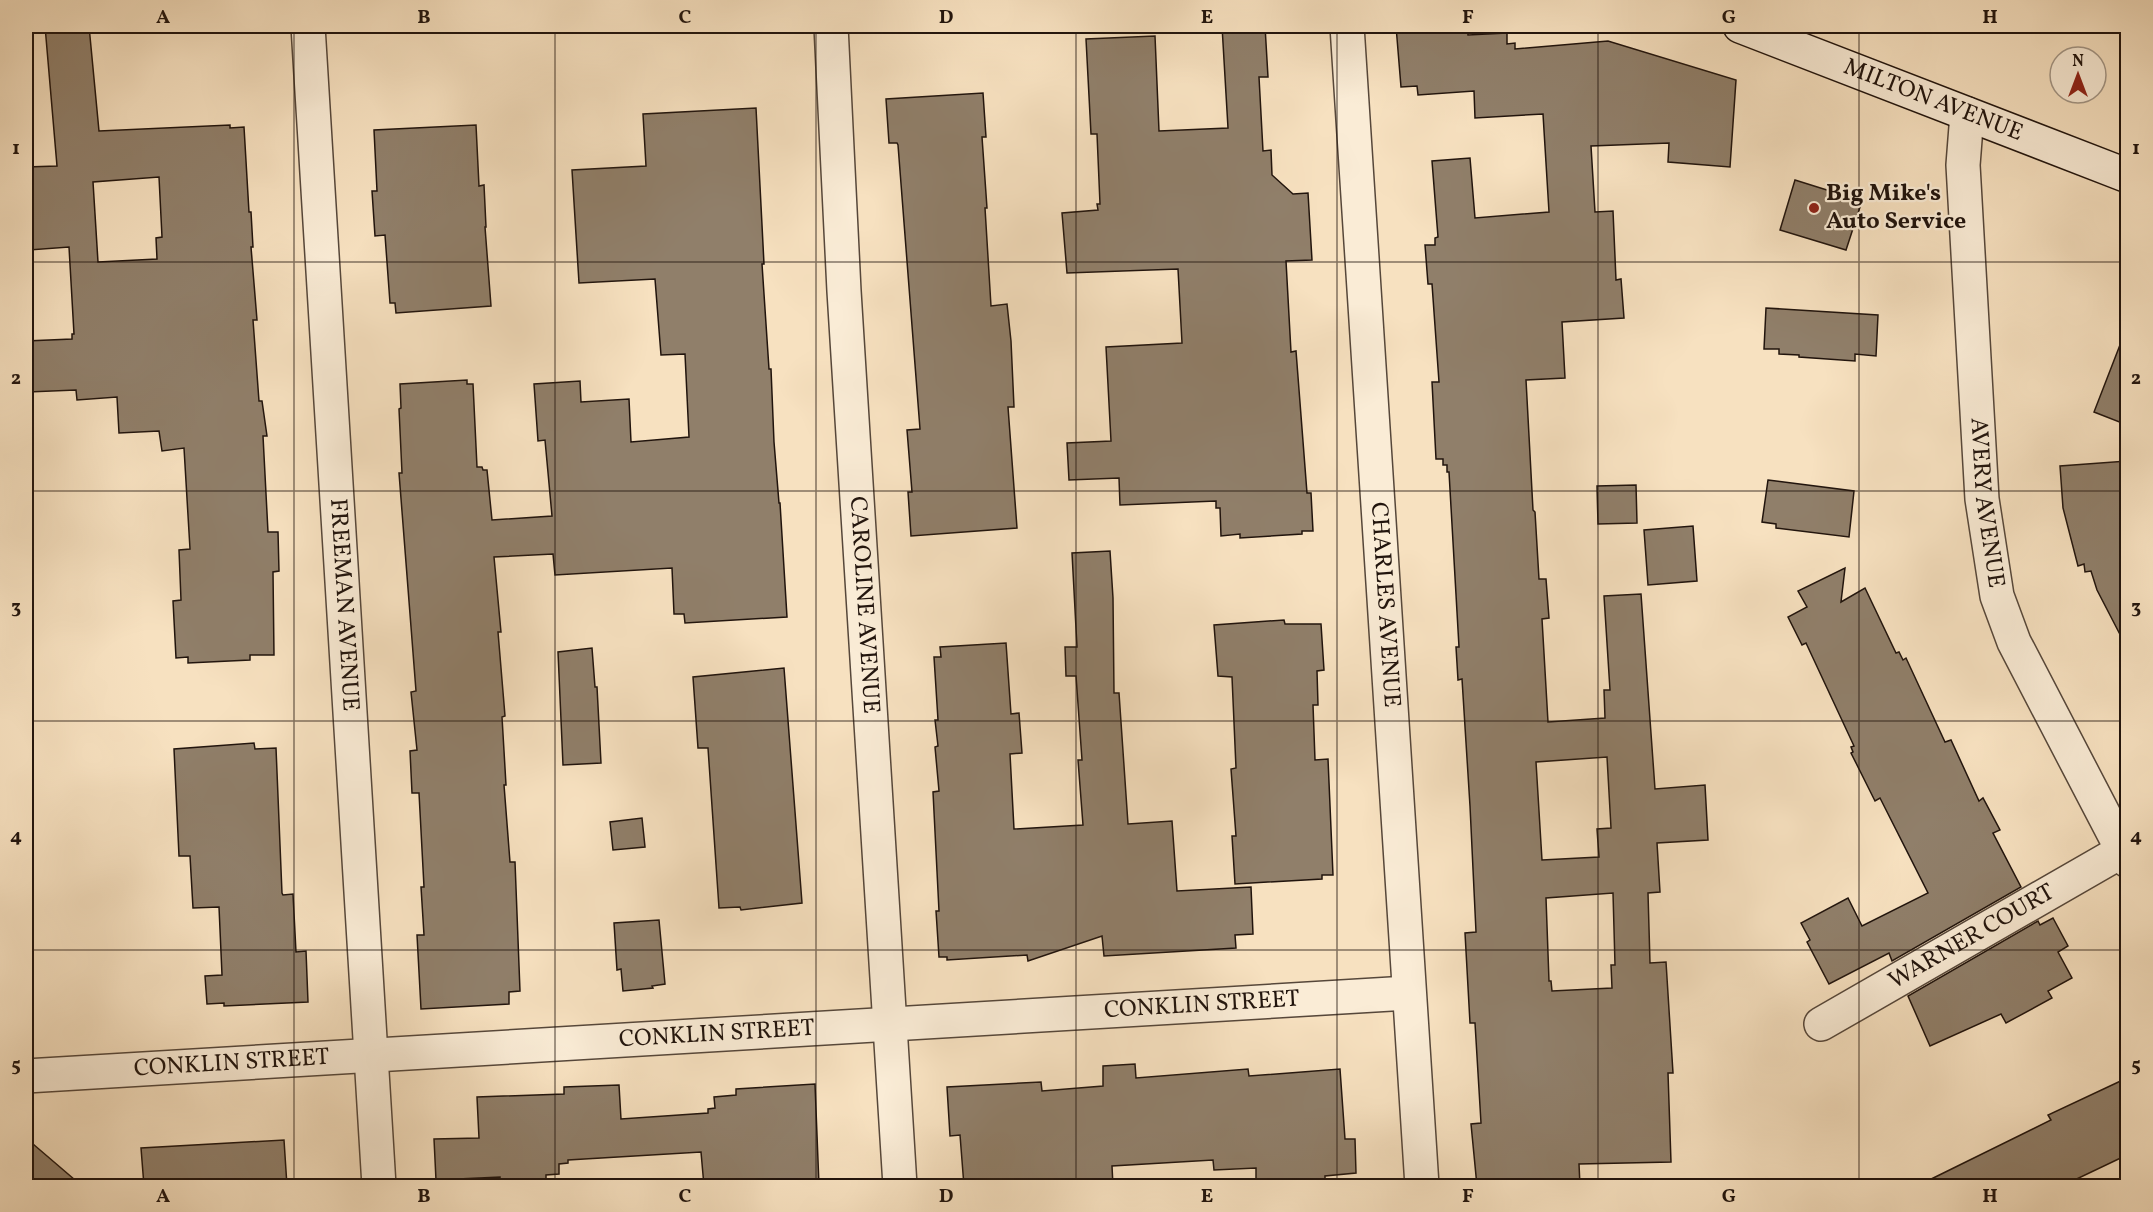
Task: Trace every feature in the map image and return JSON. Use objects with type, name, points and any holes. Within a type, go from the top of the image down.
[{"type":"street","name":"FREEMAN AVENUE","points":[[308,26],[379,1186]]},
{"type":"street","name":"CAROLINE AVENUE","points":[[831,26],[844,291],[900,1186]]},
{"type":"street","name":"CHARLES AVENUE","points":[[1347,26],[1422,1186]]},
{"type":"street","name":"MILTON AVENUE","points":[[1740,26],[2127,176]]},
{"type":"street","name":"AVERY AVENUE","points":[[1967,114],[1963,165],[1982,500],[1997,596],[2014,642],[2125,856]]},
{"type":"street","name":"WARNER COURT","points":[[1821,1024],[2125,856]]},
{"type":"street","name":"CONKLIN STREET","points":[[26,1076],[1408,993]]},
{"type":"building","points":[[45,26],[89,26],[99,131],[230,125],[230,128],[244,127],[257,320],[253,320],[259,401],[262,401],[267,436],[263,436],[268,532],[278,532],[279,571],[273,572],[274,655],[250,655],[250,660],[188,663],[188,657],[176,658],[173,601],[181,600],[179,550],[190,549],[184,448],[162,451],[159,431],[119,433],[117,397],[77,400],[76,390],[28,392],[26,341],[72,339],[72,334],[74,334],[69,247],[29,250],[26,244],[26,167],[57,166]],"holes":[[[159,177],[162,237],[156,238],[157,259],[98,262],[93,182]]]},
{"type":"building","points":[[1222,26],[1265,26],[1268,77],[1259,77],[1263,151],[1271,150],[1272,175],[1293,194],[1308,193],[1312,260],[1286,261],[1291,352],[1296,351],[1307,493],[1311,493],[1313,531],[1302,531],[1302,534],[1240,538],[1240,534],[1221,536],[1220,508],[1216,508],[1216,501],[1120,505],[1119,478],[1069,480],[1067,443],[1111,441],[1106,347],[1182,343],[1178,269],[1067,273],[1062,213],[1098,210],[1097,204],[1100,204],[1097,134],[1091,134],[1086,39],[1155,36],[1159,131],[1228,128]]},
{"type":"building","points":[[1396,26],[1467,26],[1468,35],[1507,33],[1507,44],[1515,43],[1515,49],[1608,41],[1736,80],[1730,167],[1668,162],[1669,143],[1591,146],[1595,212],[1613,211],[1616,280],[1621,279],[1624,318],[1562,322],[1565,378],[1526,380],[1539,579],[1546,579],[1549,618],[1542,619],[1548,722],[1605,718],[1604,690],[1610,690],[1604,596],[1641,594],[1655,789],[1705,785],[1708,840],[1657,843],[1660,892],[1648,893],[1650,963],[1666,962],[1673,1073],[1668,1073],[1671,1162],[1579,1164],[1580,1186],[1477,1186],[1471,1124],[1481,1123],[1475,1023],[1470,1023],[1465,933],[1476,932],[1470,806],[1462,679],[1458,680],[1456,647],[1459,647],[1449,472],[1447,472],[1447,465],[1443,465],[1443,459],[1436,459],[1432,382],[1439,382],[1432,284],[1428,284],[1425,245],[1435,245],[1435,238],[1438,237],[1432,161],[1470,158],[1475,218],[1549,212],[1543,114],[1475,118],[1474,91],[1418,95],[1417,86],[1401,87]],"holes":[[[1607,757],[1611,828],[1597,829],[1599,857],[1542,860],[1536,762]],[[1613,893],[1615,965],[1611,965],[1612,988],[1552,991],[1551,981],[1549,981],[1546,898]]]},
{"type":"building","points":[[983,93],[986,137],[982,137],[991,306],[1007,304],[1014,407],[1008,407],[1017,528],[911,536],[908,492],[912,492],[907,430],[920,429],[898,145],[889,143],[886,99]]},
{"type":"building","points":[[756,108],[764,264],[762,264],[787,617],[685,623],[684,614],[674,614],[672,568],[555,575],[553,554],[494,557],[501,632],[498,632],[505,716],[502,717],[506,785],[504,785],[510,862],[515,862],[520,991],[509,992],[509,1004],[421,1009],[417,935],[424,935],[421,887],[424,887],[419,793],[412,793],[410,751],[417,750],[411,692],[416,691],[399,473],[402,473],[400,384],[467,380],[467,384],[473,384],[477,467],[487,470],[492,520],[552,516],[545,440],[538,441],[534,384],[580,381],[581,402],[629,399],[631,442],[689,437],[685,354],[661,355],[655,279],[579,283],[572,170],[646,166],[643,114]]},
{"type":"building","points":[[476,125],[479,186],[484,185],[491,306],[396,313],[395,303],[390,303],[385,235],[375,236],[372,191],[377,191],[374,130]]},
{"type":"building","points":[[1795,180],[1862,201],[1846,250],[1780,230]]},
{"type":"building","points":[[1766,308],[1878,315],[1876,356],[1855,354],[1855,361],[1799,357],[1799,355],[1779,354],[1779,349],[1764,349]]},
{"type":"building","points":[[2125,332],[2127,332],[2127,425],[2094,412]]},
{"type":"building","points":[[2127,461],[2127,648],[2097,590],[2091,571],[2085,572],[2084,564],[2078,566],[2063,508],[2060,466]]},
{"type":"building","points":[[1768,480],[1854,491],[1849,537],[1776,528],[1776,524],[1762,522]]},
{"type":"building","points":[[1636,485],[1637,523],[1598,524],[1597,486]]},
{"type":"building","points":[[1693,526],[1697,581],[1648,585],[1644,530]]},
{"type":"building","points":[[1110,551],[1114,693],[1119,693],[1128,824],[1172,821],[1177,891],[1251,887],[1253,934],[1235,935],[1236,948],[1104,956],[1102,936],[1028,961],[1027,955],[947,960],[947,957],[939,957],[933,792],[939,791],[935,747],[938,746],[935,720],[938,720],[934,657],[941,657],[940,647],[1006,643],[1011,714],[1019,713],[1022,753],[1010,754],[1014,829],[1083,825],[1078,760],[1082,760],[1076,676],[1066,676],[1065,647],[1077,647],[1072,553]]},
{"type":"building","points":[[1845,568],[1841,602],[1865,588],[1896,653],[1899,652],[1903,660],[1906,658],[1945,742],[1951,740],[1979,801],[1983,798],[2000,830],[1993,833],[2021,887],[1892,961],[1889,953],[1829,984],[1807,942],[1810,940],[1801,923],[1848,898],[1862,926],[1928,893],[1880,798],[1875,801],[1851,753],[1853,752],[1851,747],[1854,746],[1806,643],[1802,645],[1788,617],[1807,607],[1798,591]]},
{"type":"building","points":[[1284,620],[1285,624],[1321,624],[1324,670],[1317,671],[1318,705],[1313,705],[1315,760],[1328,759],[1333,875],[1322,875],[1322,879],[1235,884],[1232,836],[1236,836],[1231,769],[1236,768],[1232,677],[1218,676],[1214,625]]},
{"type":"building","points":[[592,648],[595,687],[597,687],[601,763],[563,765],[558,652]]},
{"type":"building","points":[[784,668],[802,903],[741,910],[740,907],[719,908],[708,748],[698,748],[693,677]]},
{"type":"building","points":[[254,743],[255,749],[276,748],[282,893],[283,895],[293,894],[296,952],[306,951],[308,1002],[224,1006],[224,1003],[207,1004],[205,976],[222,975],[219,907],[193,908],[190,856],[179,856],[174,749]]},
{"type":"building","points":[[642,818],[645,847],[613,850],[610,822]]},
{"type":"building","points":[[2053,918],[2068,946],[2058,952],[2072,978],[2048,991],[2052,998],[2006,1023],[2001,1014],[1930,1046],[1908,996],[2038,921],[2040,925]]},
{"type":"building","points":[[659,920],[665,984],[652,986],[653,988],[623,991],[621,969],[617,970],[614,923]]},
{"type":"building","points":[[1135,1064],[1136,1078],[1248,1069],[1249,1076],[1340,1069],[1345,1139],[1355,1139],[1356,1173],[1325,1176],[1325,1183],[1256,1186],[1256,1168],[1214,1170],[1213,1160],[1112,1166],[1113,1186],[964,1186],[960,1135],[950,1136],[947,1087],[1041,1082],[1042,1091],[1103,1086],[1103,1066]]},
{"type":"building","points":[[2127,1078],[2127,1155],[2062,1186],[1917,1186],[2051,1120],[2048,1115]]},
{"type":"building","points":[[815,1084],[819,1186],[704,1186],[701,1152],[568,1160],[568,1163],[559,1164],[559,1174],[546,1175],[546,1186],[500,1186],[500,1177],[436,1180],[434,1139],[479,1138],[477,1097],[564,1094],[564,1087],[619,1085],[621,1119],[708,1113],[708,1109],[715,1108],[714,1097],[736,1095],[736,1089]]},
{"type":"building","points":[[26,1138],[82,1186],[26,1186]]},
{"type":"building","points":[[284,1140],[287,1186],[144,1186],[141,1148]]},
{"type":"place","name":"Big Mike's Auto Service","points":[[1814,208]]}]
